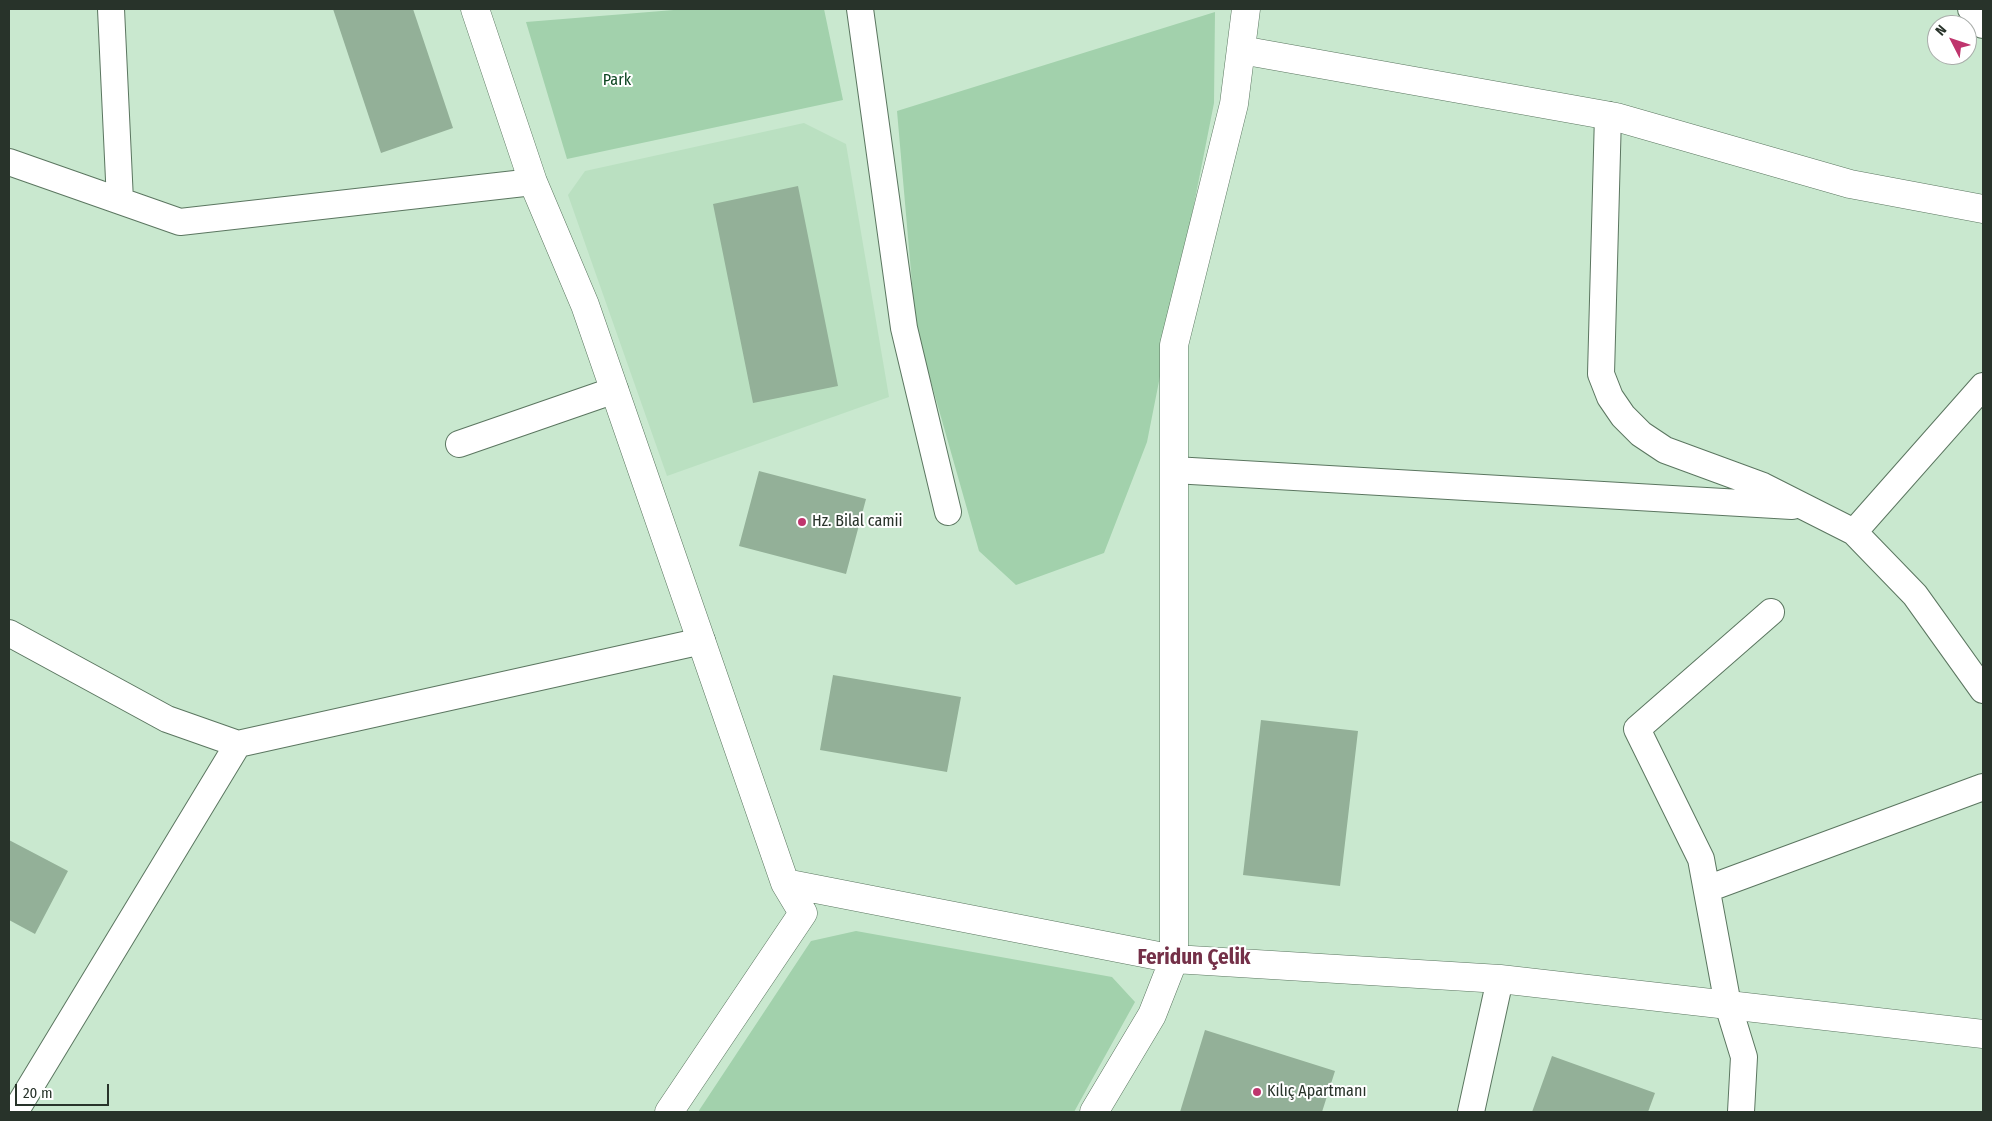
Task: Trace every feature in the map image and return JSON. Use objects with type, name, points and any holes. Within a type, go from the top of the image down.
[{"type":"street","points":[[111,9],[120,201]]},
{"type":"street","points":[[475,9],[533,182],[585,305],[785,883],[803,913],[669,1112]]},
{"type":"street","points":[[860,9],[904,328],[948,512]]},
{"type":"street","points":[[1094,1112],[1152,1015],[1174,959],[1174,345],[1234,104],[1246,9]]},
{"type":"street","points":[[1971,9],[1983,25]]},
{"type":"street","points":[[1241,50],[1608,115],[1850,184],[1983,209]]},
{"type":"street","points":[[1608,115],[1601,374],[1610,397],[1623,416],[1642,434],[1665,450],[1763,486],[1854,532],[1915,595],[1983,690]]},
{"type":"street","points":[[9,162],[180,222],[533,182]]},
{"type":"street","points":[[1854,532],[1983,386]]},
{"type":"street","points":[[459,444],[615,390]]},
{"type":"street","points":[[1174,470],[1803,506]]},
{"type":"street","points":[[1741,1112],[1744,1057],[1728,1005],[1701,859],[1637,729],[1771,612]]},
{"type":"street","points":[[9,633],[167,719],[238,744],[702,641]]},
{"type":"street","points":[[15,1112],[238,744]]},
{"type":"street","points":[[1707,889],[1983,787]]},
{"type":"street","points":[[785,883],[1174,959],[1500,979],[1983,1034]]},
{"type":"street","points":[[1471,1112],[1500,979]]},
{"type":"shaded area","points":[[804,123],[846,144],[889,397],[667,476],[568,195],[585,171]]},
{"type":"green space","name":"Park","points":[[686,9],[824,9],[843,100],[567,159],[526,22]]},
{"type":"green space","points":[[1215,12],[1214,103],[1147,442],[1104,553],[1016,585],[979,551],[916,329],[897,111]]},
{"type":"green space","points":[[856,931],[1112,977],[1135,1002],[1074,1112],[698,1112],[811,941]]},
{"type":"building","points":[[333,9],[413,9],[453,128],[381,153]]},
{"type":"building","points":[[798,186],[838,386],[753,403],[713,204]]},
{"type":"building","name":"Hz. Bilal camii","points":[[759,471],[866,499],[846,574],[739,546]]},
{"type":"building","points":[[833,675],[961,697],[947,772],[820,750]]},
{"type":"building","points":[[1261,720],[1358,731],[1340,886],[1243,875]]},
{"type":"building","points":[[9,840],[68,871],[35,934],[9,920]]},
{"type":"building","name":"Kılıç Apartmanı","points":[[1205,1030],[1335,1071],[1322,1112],[1180,1112]]},
{"type":"building","points":[[1552,1056],[1655,1093],[1648,1112],[1532,1112]]},
{"type":"place","name":"Hz. Bilal camii","points":[[802,522]]},
{"type":"place","name":"Kılıç Apartmanı","points":[[1257,1092]]},
{"type":"district","name":"Feridun Çelik","points":[[1194,958]]}]
